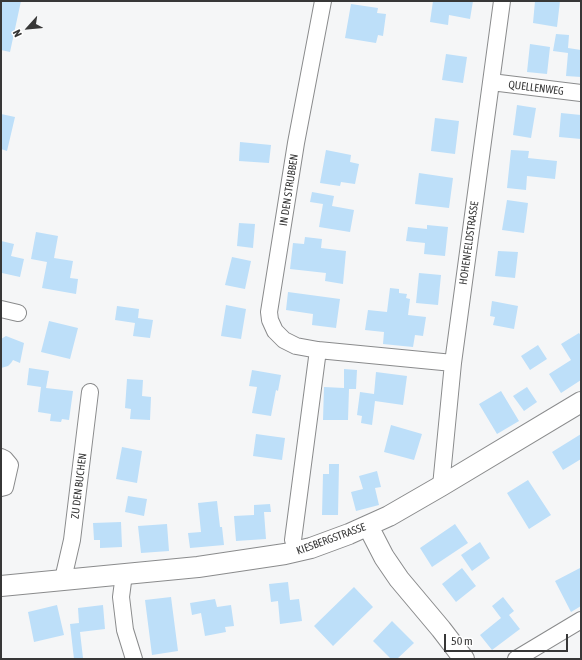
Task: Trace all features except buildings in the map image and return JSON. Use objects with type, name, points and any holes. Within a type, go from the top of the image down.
[{"type":"street","name":"IN DEN STRUBBEN","points":[[323,1],[296,143],[268,312],[270,320],[275,331],[284,340],[296,346],[318,350],[453,363]]},
{"type":"street","name":"HOHENFELDSTRASSE","points":[[442,486],[453,363],[502,1]]},
{"type":"street","name":"QUELLENWEG","points":[[491,82],[581,93]]},
{"type":"street","points":[[1,309],[18,313]]},
{"type":"street","points":[[293,540],[318,350]]},
{"type":"street","name":"ZU DEN BUCHEN","points":[[63,580],[72,540],[90,392]]},
{"type":"street","name":"KIESBERGSTRASSE","points":[[1,586],[198,567],[285,554],[311,548],[349,534],[389,516],[442,486],[581,402]]},
{"type":"street","points":[[1,457],[5,458],[10,465],[5,487],[1,488]]},
{"type":"street","points":[[368,526],[384,557],[399,579],[464,659]]},
{"type":"street","points":[[124,574],[121,597],[125,630],[134,659]]},
{"type":"street","points":[[516,659],[581,620]]}]
